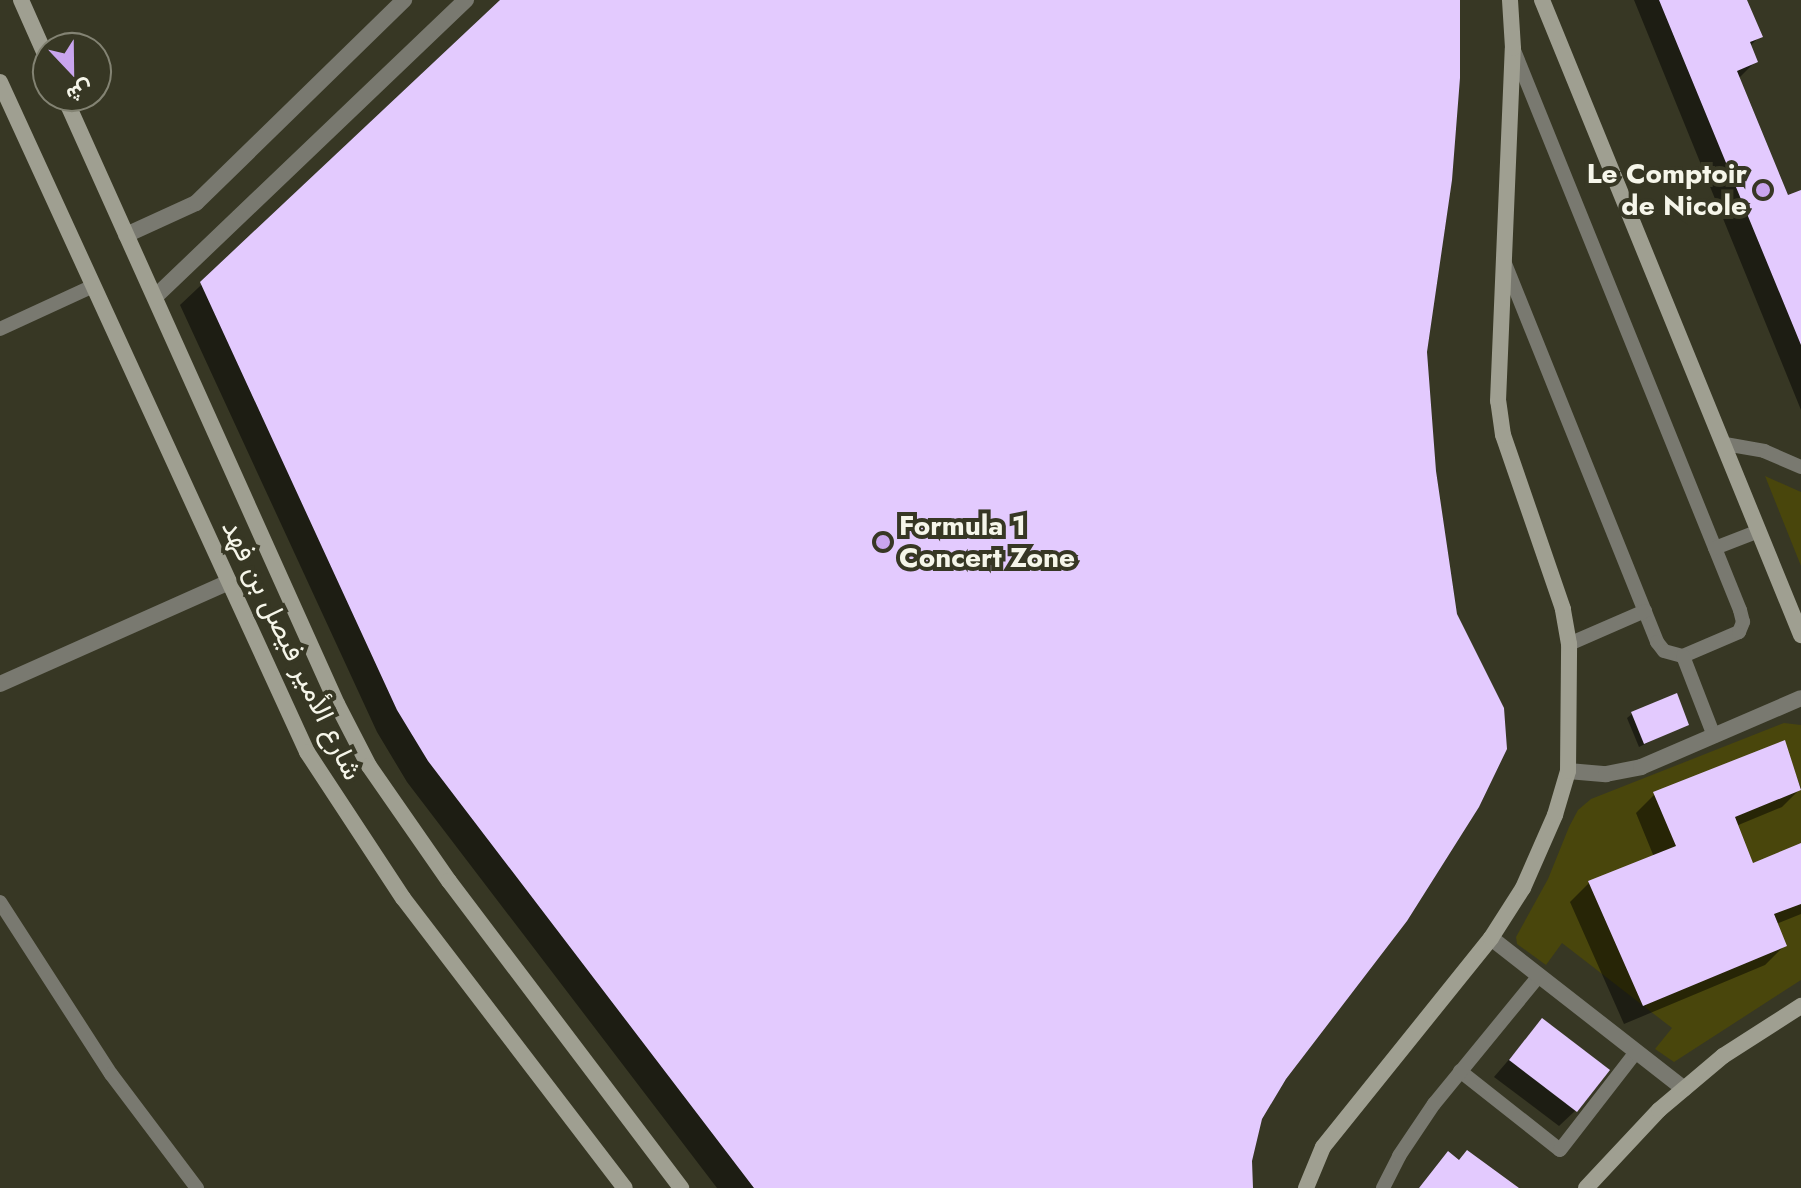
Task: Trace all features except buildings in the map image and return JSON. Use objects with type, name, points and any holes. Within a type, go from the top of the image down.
[{"type":"main road","points":[[21,0],[35,32]]},
{"type":"main road","points":[[1306,1188],[1323,1147],[1491,938],[1523,888],[1555,815],[1568,771],[1569,644],[1563,609],[1503,435],[1498,371],[1513,48],[1510,0]]},
{"type":"main road","points":[[1542,0],[1801,635]]},
{"type":"main road","name":"شارع الأمير فيصل بن فهد","points":[[0,82],[91,287],[307,752],[329,791],[403,898],[625,1188]]},
{"type":"main road","name":"شارع الأمير فيصل بن فهد","points":[[71,112],[337,704],[369,766],[449,881],[681,1188]]},
{"type":"main road","points":[[1586,1188],[1659,1110],[1723,1056],[1801,1006]]},
{"type":"street","points":[[126,235],[196,203],[404,0]]},
{"type":"street","points":[[156,296],[466,0]]},
{"type":"street","points":[[0,684],[229,582]]},
{"type":"street","points":[[1568,771],[1606,774],[1641,767],[1801,698]]},
{"type":"street","points":[[1491,938],[1684,1089]]},
{"type":"lane","points":[[1504,261],[1664,651],[1683,656],[1739,632],[1743,622],[1715,548],[1513,48]]},
{"type":"lane","points":[[0,329],[91,287]]},
{"type":"lane","points":[[1725,444],[1764,451],[1801,467]]},
{"type":"lane","points":[[1715,548],[1759,531]]},
{"type":"lane","points":[[1569,644],[1645,611]]},
{"type":"lane","points":[[1683,656],[1714,736]]},
{"type":"lane","points":[[0,902],[111,1074],[197,1188]]},
{"type":"lane","points":[[1383,1188],[1415,1130],[1538,977]]},
{"type":"lane","points":[[1460,1071],[1560,1150],[1636,1052]]},
{"type":"shaded area","points":[[1765,476],[1801,492],[1801,566]]},
{"type":"shaded area","points":[[1784,723],[1801,725],[1801,980],[1674,1062],[1655,1049],[1672,1028],[1562,943],[1546,965],[1517,944],[1516,937],[1548,879],[1578,810],[1591,799]]},
{"type":"place","name":"Le Comptoir de Nicole","points":[[1763,190]]},
{"type":"place","name":"Formula 1 Concert Zone","points":[[883,542]]}]
